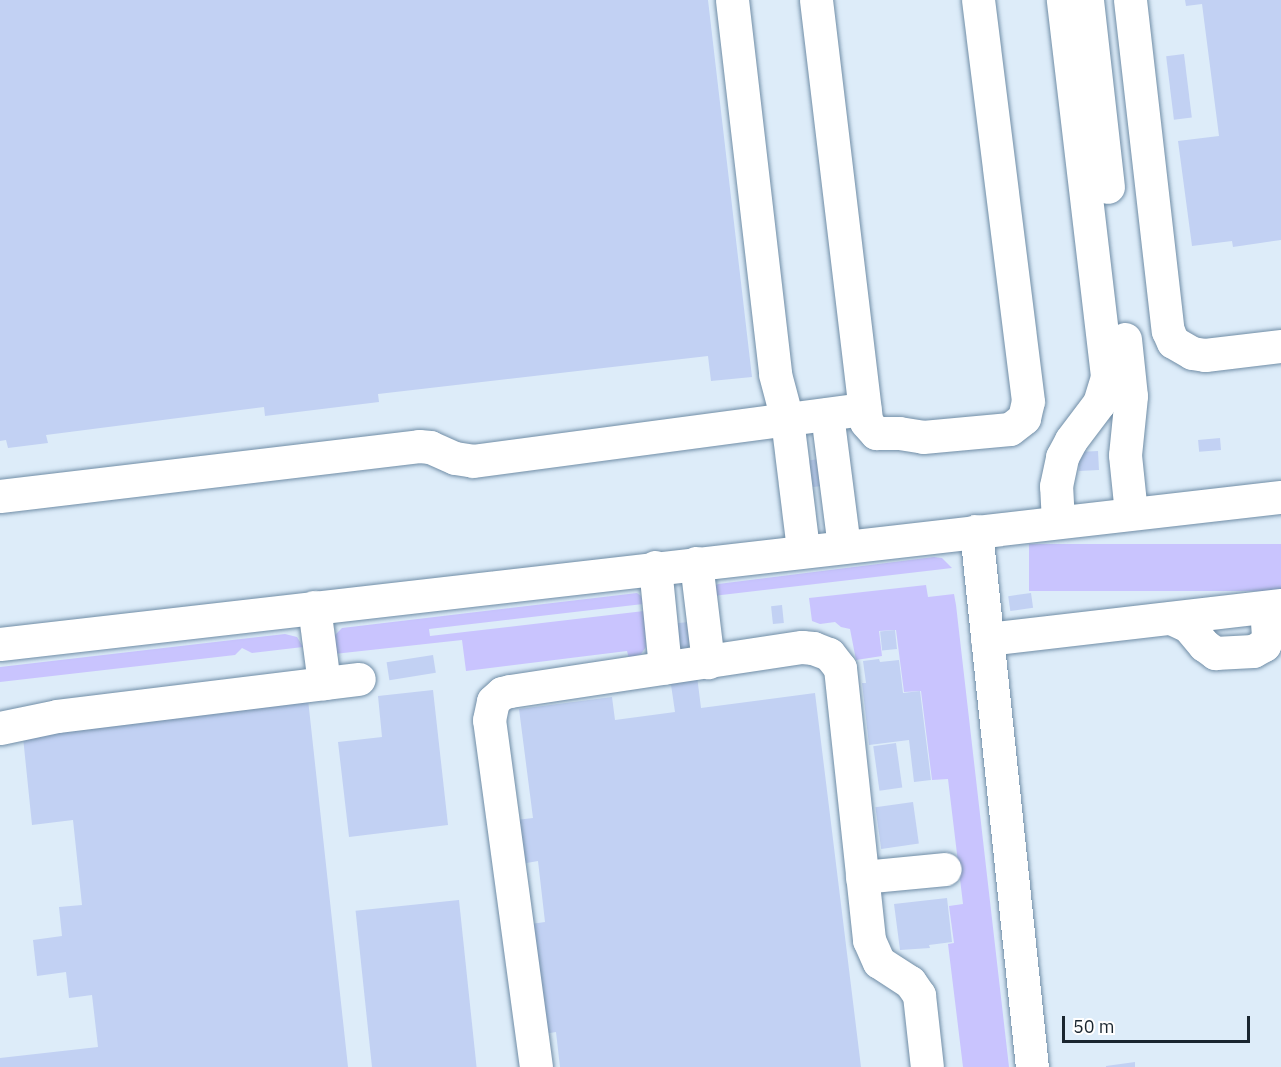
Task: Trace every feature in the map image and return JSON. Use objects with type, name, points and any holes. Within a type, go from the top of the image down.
[{"type":"street","points":[[732,0],[775,374],[788,419],[803,550]]},
{"type":"street","points":[[816,0],[867,422],[872,431],[924,437],[1010,429],[1018,425],[1026,411],[1028,389],[978,0]]},
{"type":"street","points":[[1058,522],[1056,486],[1062,457],[1071,440],[1100,403],[1107,376],[1063,0]]},
{"type":"street","points":[[1087,0],[1129,377],[1130,407],[1125,447],[1131,513]]},
{"type":"street","points":[[1130,0],[1168,331],[1173,342],[1192,353],[1205,355],[1280,352]]},
{"type":"street","points":[[0,495],[419,446],[430,447],[455,458],[473,461],[865,410]]},
{"type":"street","points":[[827,414],[844,546]]},
{"type":"street","points":[[0,644],[803,550],[1281,497]]},
{"type":"street","points":[[976,531],[1032,1067]]},
{"type":"street","points":[[696,563],[708,662]]},
{"type":"street","points":[[655,567],[665,668]]},
{"type":"street","points":[[987,639],[1274,606]]},
{"type":"street","points":[[314,607],[324,683]]},
{"type":"street","points":[[536,1067],[489,720],[490,707],[497,696],[510,691],[802,647],[823,651],[835,660],[842,678],[869,940],[874,956],[886,968],[910,982],[919,995],[927,1067]]},
{"type":"street","points":[[0,728],[57,716],[359,679]]},
{"type":"street","points":[[862,877],[945,869]]},
{"type":"shaded area","points":[[0,0],[1281,0],[1281,1067],[0,1067]]},
{"type":"shaded area","points":[[1029,544],[1281,544],[1281,591],[1029,591]]},
{"type":"shaded area","points":[[934,557],[942,558],[952,568],[713,596],[715,586],[718,584]]},
{"type":"shaded area","points":[[926,585],[928,597],[954,594],[956,605],[1009,1067],[963,1067],[948,944],[954,943],[949,906],[963,904],[948,779],[932,780],[921,691],[904,692],[896,630],[879,631],[882,656],[856,660],[850,629],[841,627],[835,622],[820,624],[812,621],[809,598]]},
{"type":"shaded area","points":[[637,593],[641,596],[643,604],[429,629],[430,636],[644,611],[646,647],[641,654],[629,658],[627,651],[466,671],[462,640],[334,654],[332,638],[342,628]]},
{"type":"shaded area","points":[[285,634],[297,637],[303,647],[252,653],[242,648],[235,655],[0,682],[0,667]]},
{"type":"building","points":[[0,0],[708,0],[752,377],[711,381],[708,356],[378,394],[379,402],[265,416],[264,407],[46,435],[48,443],[8,448],[6,440],[0,441]]},
{"type":"building","points":[[1185,0],[1281,0],[1281,240],[1233,247],[1232,241],[1192,246],[1178,141],[1219,136],[1202,4],[1186,6]]},
{"type":"building","points":[[1184,54],[1192,118],[1174,120],[1166,56]]},
{"type":"building","points":[[1220,438],[1221,450],[1199,452],[1198,440]]},
{"type":"building","points":[[1098,451],[1099,470],[1079,471],[1078,452]]},
{"type":"building","points":[[821,459],[824,486],[809,487],[806,461]]},
{"type":"building","points":[[1031,593],[1033,608],[1010,611],[1008,596]]},
{"type":"building","points":[[782,605],[784,623],[773,624],[771,606]]},
{"type":"building","points":[[689,622],[692,651],[679,652],[676,623]]},
{"type":"building","points":[[895,630],[897,649],[882,650],[880,632]]},
{"type":"building","points":[[433,655],[436,673],[389,680],[387,662]]},
{"type":"building","points":[[879,659],[880,662],[899,660],[903,693],[920,691],[931,780],[914,782],[909,740],[869,745],[862,683],[866,683],[863,661]]},
{"type":"building","points":[[696,668],[701,708],[815,693],[861,1067],[560,1067],[556,1032],[538,1035],[524,925],[545,922],[538,861],[521,864],[516,820],[533,818],[519,709],[612,697],[615,720],[675,712],[669,671]]},
{"type":"building","points":[[307,690],[348,1067],[0,1067],[0,1058],[98,1047],[92,995],[69,998],[66,972],[37,976],[33,940],[62,936],[59,907],[82,905],[73,820],[32,825],[23,737],[63,732],[62,718]]},
{"type":"building","points":[[433,690],[448,825],[349,837],[338,742],[382,737],[378,696]]},
{"type":"building","points":[[896,743],[902,788],[879,791],[873,746]]},
{"type":"building","points":[[913,802],[919,844],[881,849],[875,807]]},
{"type":"building","points":[[947,898],[952,942],[929,945],[930,948],[900,950],[894,904]]},
{"type":"building","points":[[459,900],[477,1067],[372,1067],[356,911]]},
{"type":"building","points":[[1135,1062],[1135,1067],[1106,1067],[1106,1066]]}]
